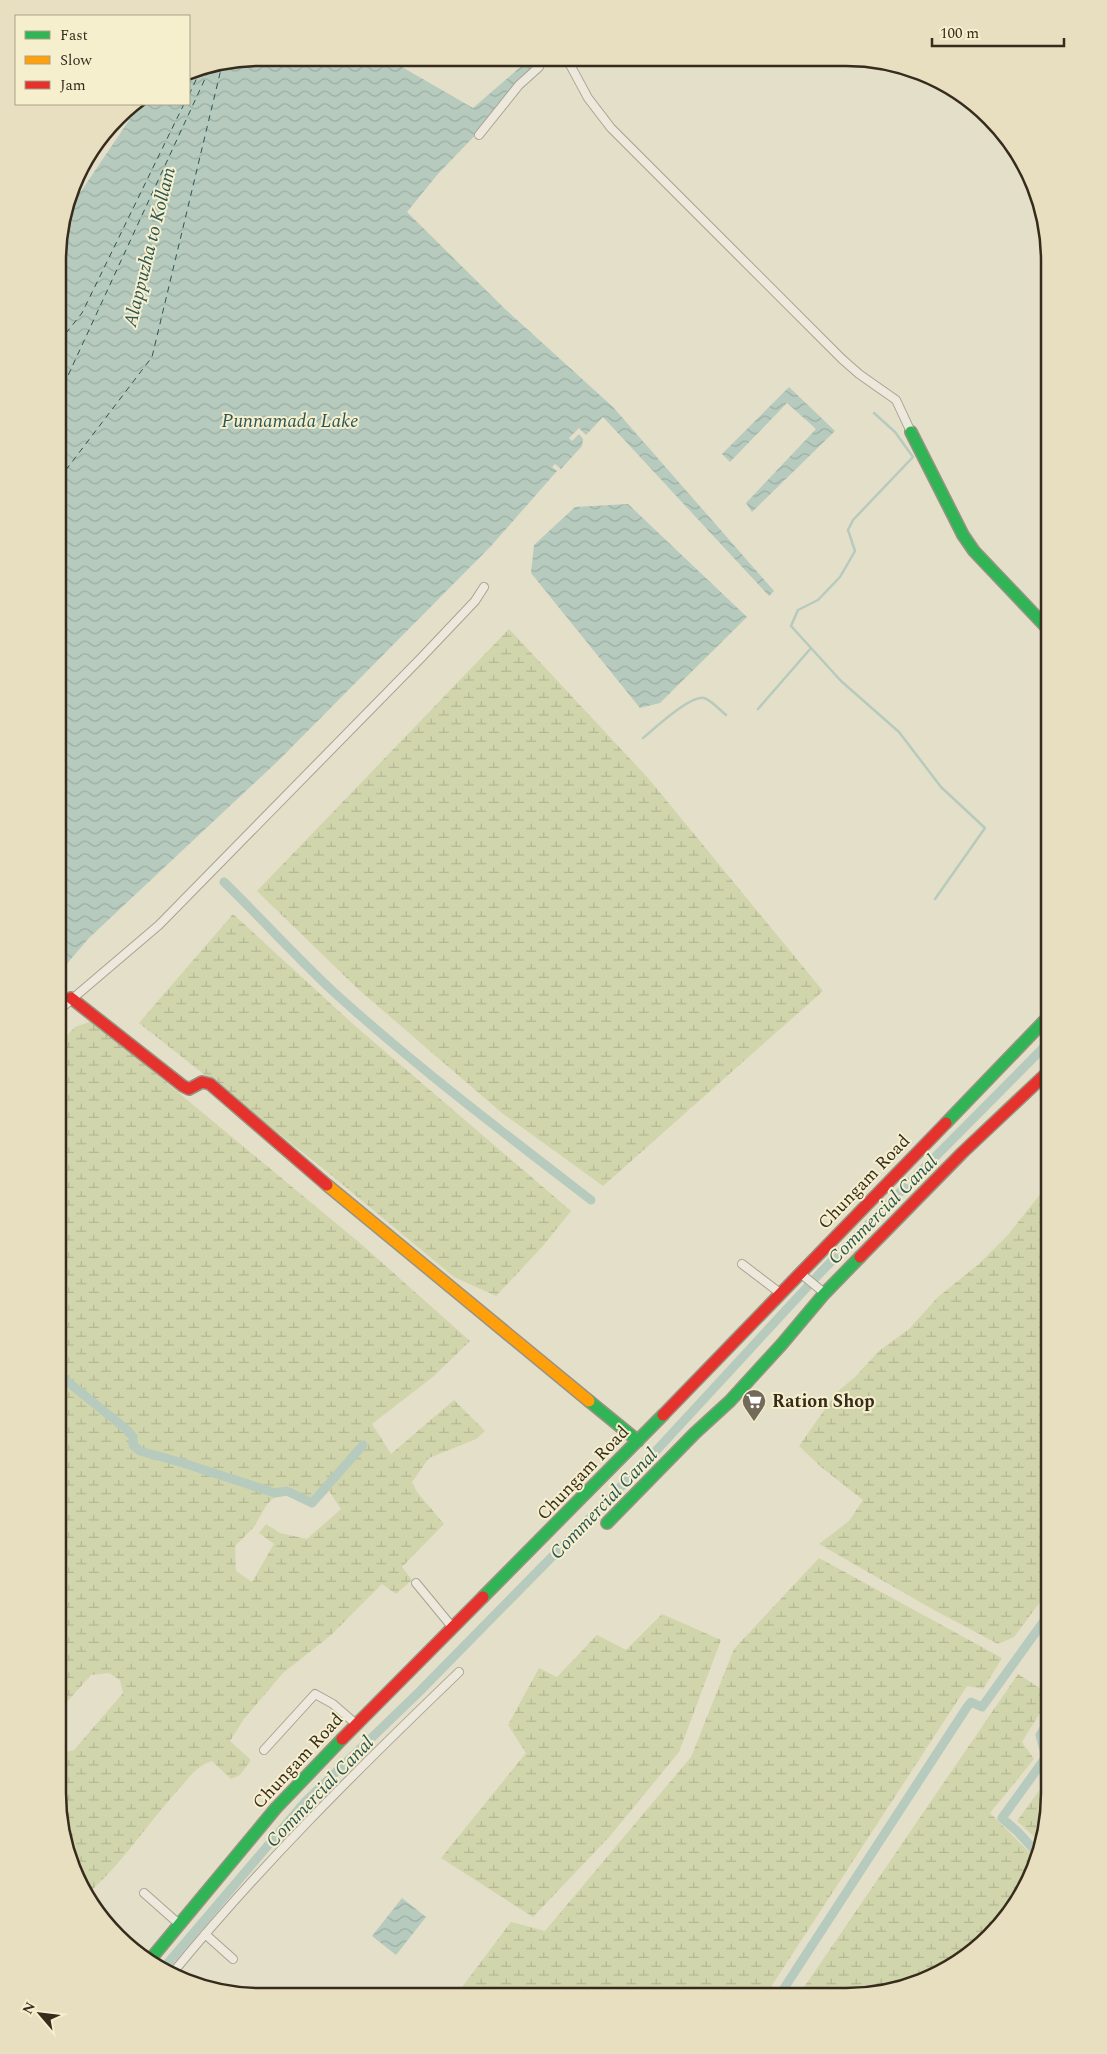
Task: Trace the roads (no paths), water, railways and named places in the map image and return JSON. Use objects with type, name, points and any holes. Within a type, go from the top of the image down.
[{"type":"street","points":[[571,66],[588,98],[611,128],[842,359],[859,374],[896,400],[963,535],[974,551],[1041,622]]},
{"type":"street","points":[[479,134],[518,85],[540,67]]},
{"type":"street","points":[[66,1003],[159,925],[421,658],[475,601],[484,587]]},
{"type":"street","points":[[71,998],[183,1086],[190,1089],[202,1082],[210,1084],[348,1203],[638,1442]]},
{"type":"street","name":"Chungam Road","points":[[154,1955],[276,1808],[356,1724],[638,1442],[780,1293],[803,1275],[1041,1024]]},
{"type":"street","points":[[607,1523],[695,1433],[730,1401],[782,1344],[823,1293],[962,1153],[1041,1079]]},
{"type":"street","points":[[742,1264],[780,1293]]},
{"type":"street","points":[[803,1275],[823,1293]]},
{"type":"street","points":[[416,1583],[453,1628]]},
{"type":"street","points":[[177,1969],[204,1934],[304,1824],[459,1672]]},
{"type":"street","points":[[264,1750],[315,1694],[333,1704],[356,1724]]},
{"type":"street","points":[[144,1893],[179,1924]]},
{"type":"street","points":[[204,1934],[233,1959]]},
{"type":"water","name":"Punnamada Lake","points":[[261,66],[400,66],[473,108],[522,66],[529,66],[532,76],[437,175],[407,212],[504,308],[613,407],[774,591],[769,596],[603,417],[586,435],[579,428],[569,438],[572,441],[579,434],[583,439],[582,446],[561,469],[555,464],[552,467],[557,471],[491,546],[279,760],[89,938],[66,965],[66,261],[70,223],[78,196],[132,116],[146,105],[190,105],[190,80],[211,73]]},
{"type":"water","points":[[789,387],[835,431],[752,512],[746,503],[816,429],[787,403],[730,462],[722,454]]},
{"type":"water","points":[[628,504],[747,617],[660,703],[640,708],[531,573],[534,545],[575,507]]},
{"type":"water","points":[[402,1898],[426,1917],[396,1955],[372,1936]]},
{"type":"waterway","points":[[874,413],[895,432],[913,457],[853,520],[848,530],[855,551],[840,577],[818,600],[798,610],[791,626],[841,681],[899,732],[941,787],[985,828],[935,899]]},
{"type":"waterway","points":[[758,709],[811,648]]},
{"type":"waterway","points":[[643,738],[681,707],[698,698],[707,699],[726,715]]},
{"type":"waterway","points":[[224,882],[337,995],[399,1049],[591,1200]]},
{"type":"waterway","name":"Commercial Canal","points":[[167,1964],[305,1802],[418,1693],[654,1453],[821,1272],[1041,1050]]},
{"type":"waterway","points":[[66,1380],[126,1429],[133,1437],[133,1445],[140,1451],[275,1493],[287,1491],[312,1503],[363,1445]]},
{"type":"waterway","points":[[784,1988],[967,1707],[971,1702],[982,1707],[1041,1625]]},
{"type":"waterway","points":[[1041,1733],[1041,1739]]},
{"type":"waterway","points":[[1032,1848],[1002,1818],[1041,1764]]},
{"type":"place","name":"Ration Shop","points":[[754,1422]]},
{"type":"water label","name":"Alappuzha to Kollam","points":[[150,247]]}]
